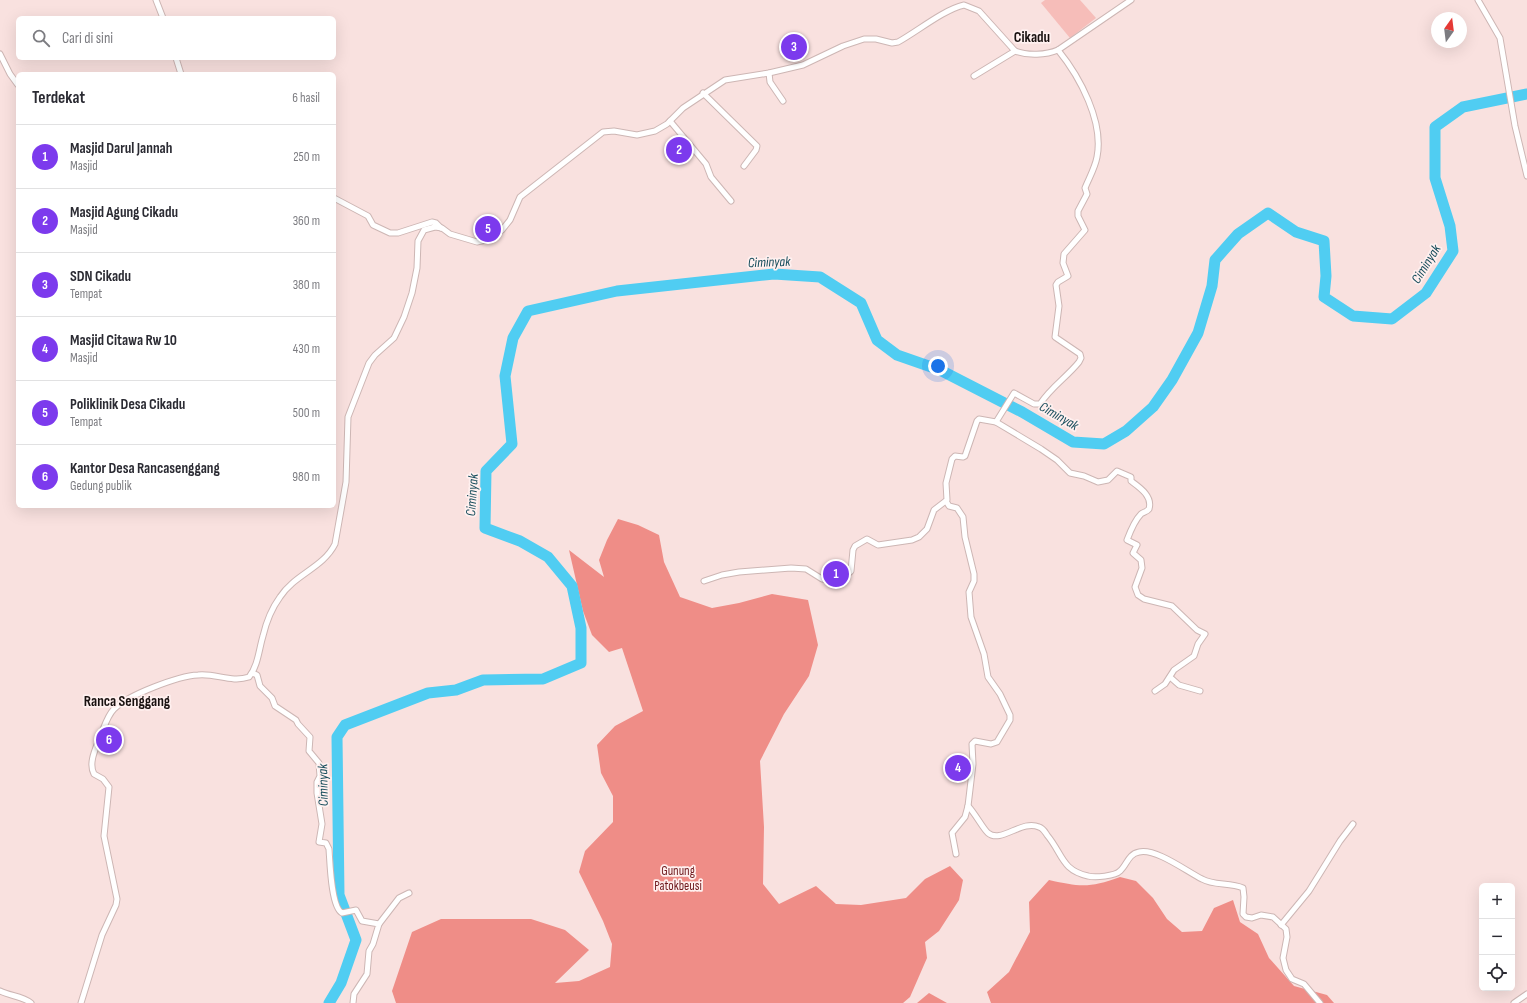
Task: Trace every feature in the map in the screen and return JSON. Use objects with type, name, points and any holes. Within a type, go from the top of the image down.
[{"type":"street","points":[[156,0],[162,16]]},
{"type":"street","points":[[336,199],[368,216],[372,225],[384,231],[398,233],[432,222],[436,223],[450,234],[477,242],[490,239],[502,230],[510,220],[520,197],[603,132],[606,130],[637,135],[646,134],[661,129],[683,108],[725,80],[769,73],[804,65],[843,46],[864,39],[876,38],[892,43],[898,42],[935,20],[949,9],[964,4],[979,11],[1015,51],[1021,53],[1045,54],[1058,50],[1131,0]]},
{"type":"street","points":[[1478,0],[1500,38],[1515,126],[1527,176]]},
{"type":"street","points":[[996,422],[1012,394],[1014,393],[1038,406],[1081,358],[1075,350],[1055,337],[1059,306],[1056,285],[1068,276],[1063,263],[1066,250],[1085,230],[1078,216],[1078,211],[1087,194],[1084,188],[1097,157],[1098,135],[1096,123],[1078,78],[1058,50]]},
{"type":"street","points":[[974,76],[1015,51]]},
{"type":"street","points":[[0,54],[16,82]]},
{"type":"street","points":[[177,60],[180,72]]},
{"type":"street","points":[[769,73],[770,82],[783,102]]},
{"type":"street","points":[[703,94],[757,146],[756,150],[744,166]]},
{"type":"street","points":[[670,121],[702,159],[711,177],[731,201]]},
{"type":"street","points":[[82,1003],[102,935],[116,905],[117,899],[104,836],[109,787],[103,779],[94,774],[91,764],[110,716],[113,710],[119,705],[160,685],[197,675],[211,675],[236,680],[249,677],[252,673],[268,620],[281,595],[294,581],[327,557],[335,544],[346,482],[348,417],[369,363],[375,355],[394,338],[404,317],[412,293],[417,268],[416,248],[420,234],[429,227],[442,228]]},
{"type":"street","points":[[956,854],[952,833],[965,817],[968,806],[973,764],[972,744],[975,741],[991,744],[997,742],[1010,720],[1010,715],[1000,694],[988,677],[982,648],[971,617],[969,592],[974,581],[974,574],[965,537],[963,516],[957,508],[949,506],[946,501],[946,483],[952,459],[955,456],[965,456],[974,426],[979,418],[996,422],[1041,449],[1057,460],[1070,473],[1084,476],[1098,482],[1108,480],[1117,471],[1131,477],[1131,481],[1142,488],[1147,494],[1148,510],[1141,514],[1127,540],[1137,545],[1133,553],[1141,560],[1142,568],[1135,587],[1138,595],[1144,599],[1172,606],[1197,630],[1205,634],[1198,644],[1194,656],[1174,670],[1165,684],[1155,691]]},
{"type":"street","points":[[704,581],[722,575],[739,572],[791,568],[806,569],[825,580],[843,578],[851,570],[851,553],[855,546],[867,539],[878,545],[908,541],[919,537],[927,529],[934,510],[946,501]]},
{"type":"street","points":[[252,673],[257,675],[260,686],[272,698],[275,706],[296,720],[310,737],[309,751],[319,763],[320,778],[317,782],[317,789],[322,824],[319,842],[325,842],[328,846],[334,898],[339,912],[342,913],[355,910],[362,921],[379,924]]},
{"type":"street","points":[[1170,678],[1178,685],[1200,690]]},
{"type":"street","points":[[968,806],[989,834],[995,836],[1006,834],[1029,824],[1041,827],[1055,844],[1063,863],[1068,868],[1089,876],[1112,874],[1120,871],[1131,856],[1138,852],[1146,851],[1159,855],[1204,880],[1230,884],[1243,888],[1243,914],[1246,917],[1273,917],[1286,929],[1287,937],[1283,958],[1286,970],[1292,979],[1304,984],[1320,1003]]},
{"type":"street","points":[[1281,924],[1309,891],[1340,841],[1353,824]]},
{"type":"street","points":[[353,1003],[354,994],[366,974],[369,951],[373,944],[379,924],[398,898],[409,893]]},
{"type":"street","points":[[0,991],[9,996],[25,998],[31,1003]]},
{"type":"street","points":[[1514,1003],[1527,994]]},
{"type":"shaded area","points":[[1045,0],[1080,0],[1096,18],[1070,38],[1041,3]]},
{"type":"green space","name":"Gunung Patokbeusi","points":[[618,519],[638,525],[659,535],[664,562],[680,597],[712,608],[739,603],[772,594],[808,600],[818,645],[809,676],[784,714],[760,761],[764,827],[763,884],[779,904],[816,886],[836,904],[861,905],[906,898],[925,879],[950,866],[963,880],[959,900],[939,931],[925,942],[927,958],[910,997],[903,1003],[396,1003],[392,991],[412,932],[441,919],[531,919],[565,930],[589,950],[555,983],[579,981],[610,967],[612,944],[603,921],[579,872],[585,851],[613,822],[613,796],[601,773],[597,745],[615,726],[643,711],[622,648],[609,652],[592,635],[583,611],[569,550],[604,577],[599,560]]},
{"type":"green space","points":[[1120,877],[1136,881],[1153,898],[1167,919],[1182,932],[1202,931],[1214,908],[1233,900],[1240,922],[1258,934],[1269,958],[1294,986],[1327,995],[1334,1003],[991,1003],[987,992],[1009,972],[1030,932],[1029,902],[1049,880],[1077,885],[1093,885]]},
{"type":"green space","points":[[929,993],[947,1003],[917,1003]]},
{"type":"waterway","name":"Ciminyak","points":[[329,1003],[341,983],[356,940],[339,895],[337,737],[345,725],[428,693],[456,690],[483,680],[543,679],[581,663],[581,628],[572,586],[548,557],[520,541],[485,528],[486,471],[512,444],[505,376],[513,338],[528,311],[617,291],[774,274],[820,277],[861,303],[877,340],[897,355],[940,370],[1022,412],[1073,442],[1104,444],[1126,431],[1153,407],[1172,380],[1198,333],[1212,286],[1215,260],[1238,234],[1268,213],[1296,232],[1324,241],[1326,276],[1324,297],[1353,316],[1392,319],[1426,293],[1453,251],[1450,226],[1435,178],[1435,127],[1463,107],[1527,94]]},
{"type":"place","name":"SDN Cikadu","points":[[794,47]]},
{"type":"place","name":"Masjid Agung Cikadu","points":[[679,150]]},
{"type":"place","name":"Poliklinik Desa Cikadu","points":[[488,229]]},
{"type":"place","name":"Masjid Darul Jannah","points":[[836,574]]},
{"type":"place","name":"Kantor Desa Rancasenggang","points":[[109,740]]},
{"type":"place","name":"Masjid Citawa Rw 10","points":[[958,768]]},
{"type":"district","name":"Cikadu","points":[[1032,37]]},
{"type":"district","name":"Ranca Senggang","points":[[127,701]]}]
